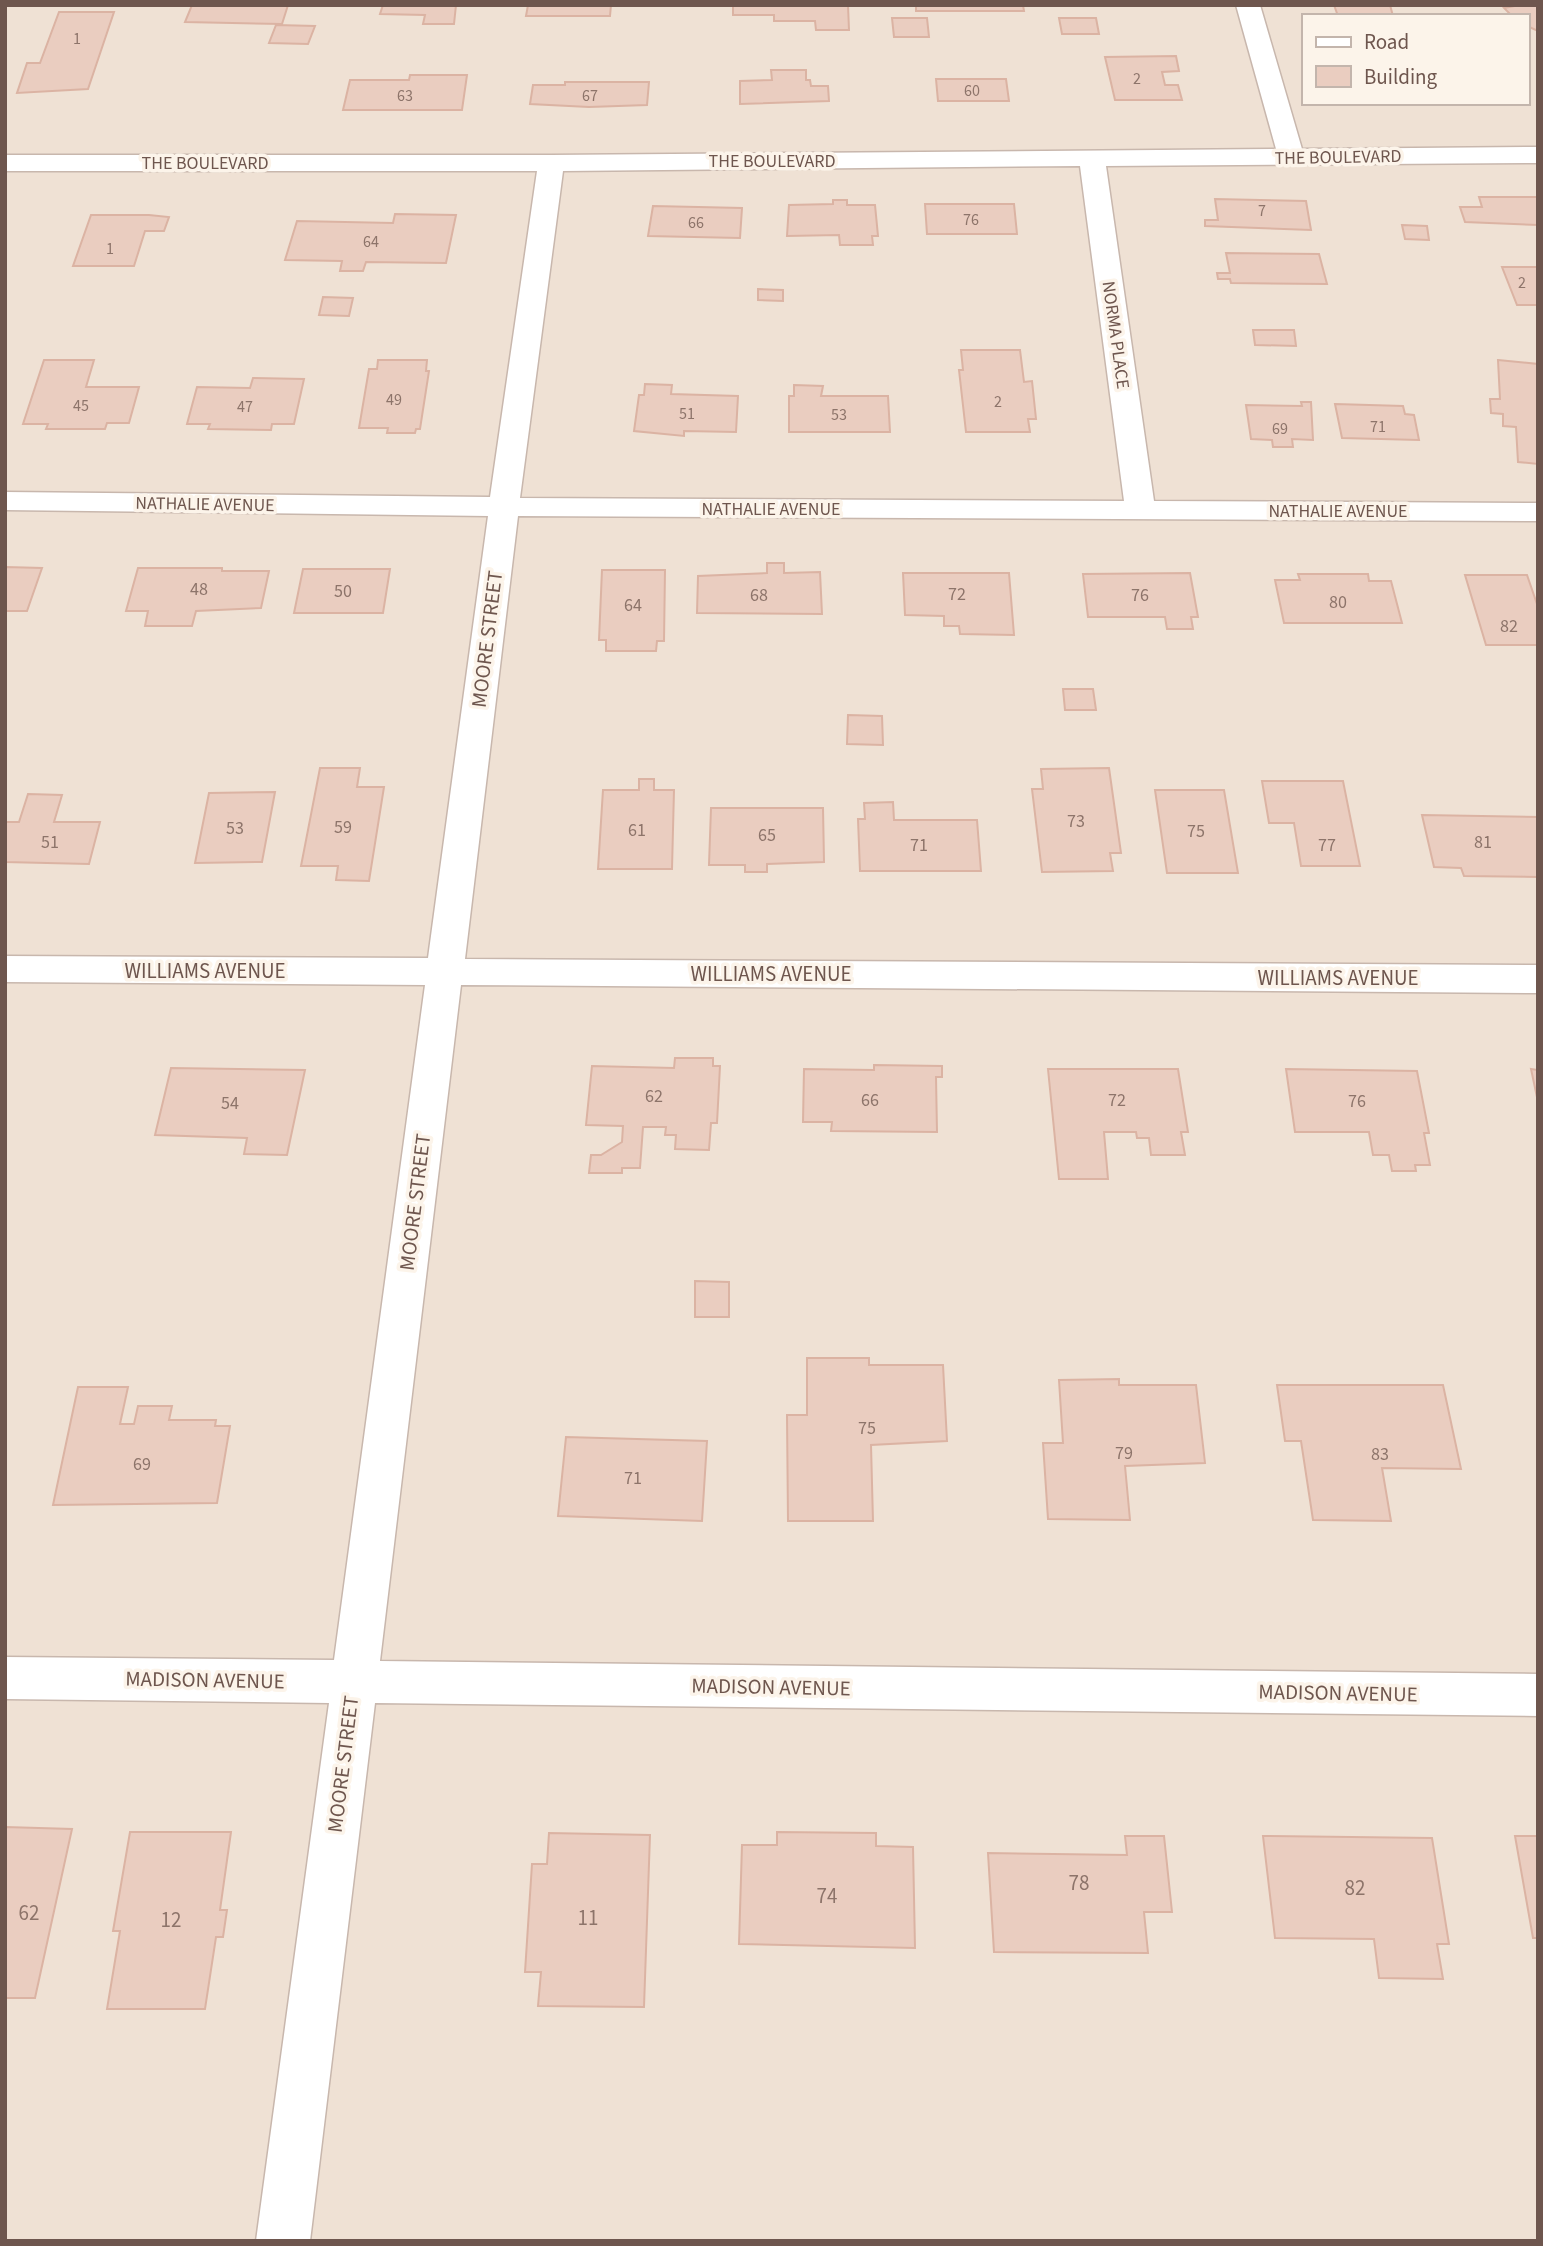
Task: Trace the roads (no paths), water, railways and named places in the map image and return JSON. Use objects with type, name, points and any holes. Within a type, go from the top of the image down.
[{"type":"street","points":[[1248,5],[1291,157]]},
{"type":"street","name":"THE BOULEVARD","points":[[6,165],[1538,155]]},
{"type":"street","name":"NORMA PLACE","points":[[1093,159],[1140,510]]},
{"type":"street","name":"MOORE STREET","points":[[282,2241],[504,508],[551,163]]},
{"type":"street","name":"NATHALIE AVENUE","points":[[5,501],[504,508],[1538,512]]},
{"type":"street","name":"WILLIAMS AVENUE","points":[[5,969],[1538,979]]},
{"type":"street","name":"MADISON AVENUE","points":[[5,1678],[1538,1695]]}]
